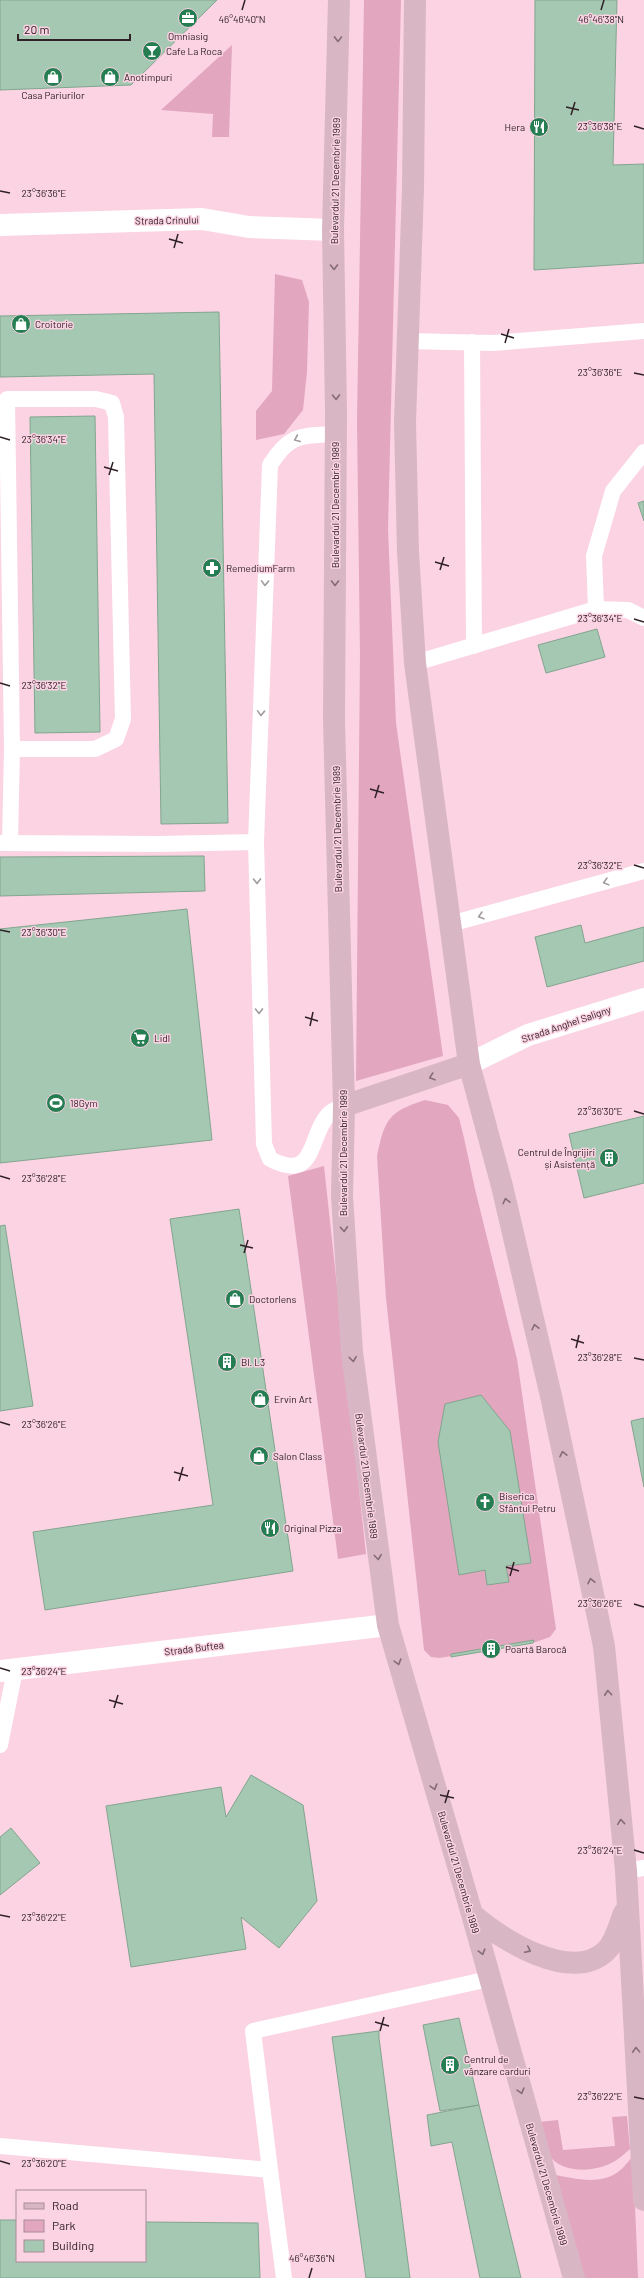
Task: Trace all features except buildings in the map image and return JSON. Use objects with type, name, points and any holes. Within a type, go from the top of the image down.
[{"type":"main road","name":"Bulevardul 21 Decembrie 1989","points":[[339,0],[334,230],[336,434],[334,720],[344,1106],[342,1196],[352,1352],[388,1625],[472,1914],[574,2278]]},
{"type":"main road","points":[[415,0],[413,188],[407,341],[406,499],[415,663],[469,1064],[502,1186],[600,1619],[635,1870],[627,1904],[614,1940],[606,1951],[594,1958],[573,1963],[554,1961],[530,1952],[487,1928],[472,1914]]},
{"type":"main road","points":[[344,1106],[469,1064]]},
{"type":"main road","points":[[627,1904],[644,2200]]},
{"type":"street","name":"Strada Crinului","points":[[0,225],[202,219],[249,227],[334,230]]},
{"type":"street","name":"Strada Anghel Saligny","points":[[469,1064],[528,1035],[644,998]]},
{"type":"street","name":"Strada Buftea","points":[[7,1671],[388,1625]]},
{"type":"lane","points":[[407,341],[493,343],[644,331]]},
{"type":"lane","points":[[472,342],[474,646]]},
{"type":"lane","points":[[12,749],[95,749],[116,739],[123,719],[116,417],[112,403],[96,399],[3,399],[5,572],[12,749],[5,843],[158,844],[256,842]]},
{"type":"lane","points":[[336,434],[299,436],[280,448],[270,465],[256,842],[262,1107],[264,1144],[270,1159],[283,1166],[299,1164],[311,1153],[320,1130],[330,1113],[344,1106]]},
{"type":"lane","points":[[596,609],[594,556],[613,491],[644,452]]},
{"type":"lane","points":[[415,663],[596,609],[628,610],[644,618]]},
{"type":"lane","points":[[450,924],[644,871]]},
{"type":"lane","points":[[0,1746],[7,1671]]},
{"type":"lane","points":[[284,2278],[253,2031],[489,1979]]},
{"type":"lane","points":[[0,2146],[270,2170]]},
{"type":"green space","points":[[364,0],[401,0],[388,529],[396,723],[443,1056],[356,1081],[360,654],[357,421]]},
{"type":"green space","points":[[232,45],[229,137],[212,137],[213,114],[161,110]]},
{"type":"green space","points":[[275,274],[302,280],[309,302],[307,372],[303,410],[284,434],[256,440],[256,411],[272,391]]},
{"type":"green space","points":[[425,1100],[448,1105],[459,1118],[464,1138],[517,1359],[556,1629],[550,1637],[533,1643],[439,1658],[431,1657],[424,1650],[386,1298],[377,1156],[383,1133],[390,1119],[403,1109]]},
{"type":"green space","points":[[324,1166],[366,1554],[338,1559],[288,1176]]},
{"type":"green space","points":[[627,2116],[630,2149],[617,2160],[608,2165],[590,2169],[571,2169],[562,2166],[555,2161],[547,2151],[540,2122],[558,2120],[563,2150],[615,2146],[612,2117]]},
{"type":"green space","points":[[633,2156],[638,2278],[580,2278],[551,2174],[584,2180],[600,2179],[618,2172]]},
{"type":"place","name":"Omniasig","points":[[188,18]]},
{"type":"place","name":"Cafe La Roca","points":[[152,51]]},
{"type":"place","name":"Casa Pariurilor","points":[[53,77]]},
{"type":"place","name":"Anotimpuri","points":[[110,77]]},
{"type":"place","name":"Hera","points":[[539,127]]},
{"type":"place","name":"Croitorie","points":[[21,324]]},
{"type":"place","name":"RemediumFarm","points":[[212,568]]},
{"type":"place","name":"Lidl","points":[[140,1038]]},
{"type":"place","name":"18Gym","points":[[56,1103]]},
{"type":"place","name":"Centrul de Îngrijiri și Asistență","points":[[609,1158]]},
{"type":"place","name":"Doctorlens","points":[[235,1299]]},
{"type":"place","name":"Bl. L3","points":[[227,1362]]},
{"type":"place","name":"Ervin Art","points":[[260,1399]]},
{"type":"place","name":"Salon Class","points":[[259,1456]]},
{"type":"place","name":"Biserica Sfântul Petru","points":[[485,1502]]},
{"type":"place","name":"Original Pizza","points":[[270,1528]]},
{"type":"place","name":"Poartă Barocă","points":[[491,1649]]},
{"type":"place","name":"Centrul de vânzare carduri","points":[[450,2065]]}]
